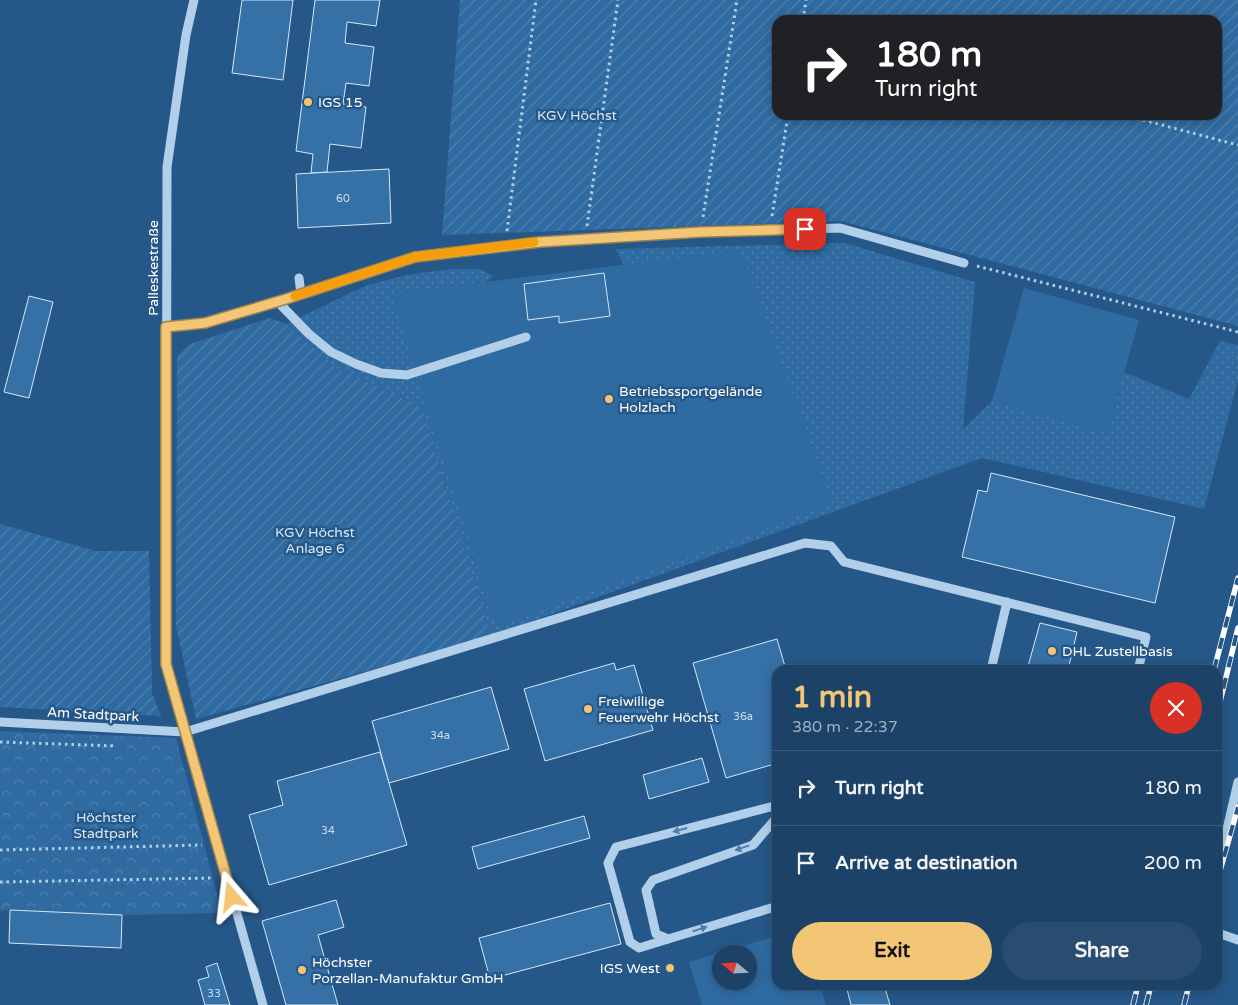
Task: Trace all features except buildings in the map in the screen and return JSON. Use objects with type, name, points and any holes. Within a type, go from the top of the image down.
[{"type":"street","name":"Palleskestraße","points":[[194,0],[186,35],[167,167],[166,664],[263,1005]]},
{"type":"street","points":[[166,327],[205,323],[278,302],[415,257],[540,242],[701,232],[840,228],[964,263]]},
{"type":"street","points":[[299,278],[301,294]]},
{"type":"street","points":[[278,302],[309,334],[332,352],[380,373],[407,375],[526,337]]},
{"type":"street","points":[[185,732],[805,542],[831,546],[844,562],[1146,637],[1139,665]]},
{"type":"street","points":[[992,665],[1007,602]]},
{"type":"street","name":"Am Stadtpark","points":[[0,722],[185,732]]},
{"type":"street","points":[[1222,853],[1236,799],[1238,782]]},
{"type":"street","points":[[772,807],[616,847],[608,863],[630,942],[639,948],[772,908]]},
{"type":"street","points":[[668,939],[656,934],[646,890],[652,880],[753,844],[772,823]]},
{"type":"street","points":[[1222,934],[1238,940]]},
{"type":"path","points":[[505,246],[536,0]]},
{"type":"path","points":[[586,239],[618,0]]},
{"type":"path","points":[[701,232],[737,0]]},
{"type":"path","points":[[804,15],[806,0]]},
{"type":"path","points":[[770,230],[787,120]]},
{"type":"path","points":[[1142,120],[1238,146]]},
{"type":"path","points":[[964,263],[1238,332]]},
{"type":"path","points":[[0,742],[119,746]]},
{"type":"path","points":[[0,850],[216,844]]},
{"type":"path","points":[[0,882],[226,878]]},
{"type":"green space","name":"KGV Höchst","points":[[460,0],[1238,0],[1238,326],[841,221],[442,235]]},
{"type":"green space","points":[[845,243],[975,282],[963,429],[992,401],[1107,433],[1124,372],[1189,399],[1220,341],[1238,345],[1238,380],[1204,509],[982,458],[491,636],[421,407],[338,369],[286,324],[367,285],[407,275],[450,269],[480,269],[493,276],[448,314],[655,322],[615,249]]},
{"type":"green space","name":"Betriebssportgelände Holzlach","points":[[741,250],[833,504],[496,626],[391,294]]},
{"type":"green space","points":[[1024,288],[1139,320],[1107,433],[992,401]]},
{"type":"green space","name":"KGV Höchst Anlage 6","points":[[270,318],[286,324],[338,369],[421,407],[491,636],[196,719],[176,625],[177,356],[190,344]]},
{"type":"green space","points":[[0,524],[96,551],[149,551],[152,693],[161,716],[0,707]]},
{"type":"green space","name":"Höchster Stadtpark","points":[[0,731],[176,738],[222,913],[122,915],[0,911]]},
{"type":"green space","points":[[772,937],[772,990],[822,990],[826,1005],[702,1005],[689,962],[712,955],[712,990],[758,990],[758,945],[747,945]]},
{"type":"railway","points":[[1215,665],[1238,578]]},
{"type":"railway","points":[[1222,694],[1238,628]]},
{"type":"railway","points":[[1222,864],[1238,807]]},
{"type":"railway","points":[[1133,1005],[1137,990]]},
{"type":"railway","points":[[1146,1005],[1150,990]]},
{"type":"railway","points":[[1184,1005],[1188,990]]},
{"type":"slow traffic","points":[[295,296],[415,257],[534,242]]},
{"type":"place","name":"IGS 15","points":[[308,102]]},
{"type":"place","name":"Betriebssportgelände Holzlach","points":[[609,399]]},
{"type":"place","name":"DHL Zustellbasis","points":[[1052,651]]},
{"type":"place","name":"Freiwillige Feuerwehr Höchst","points":[[588,709]]},
{"type":"place","name":"IGS West","points":[[670,968]]},
{"type":"place","name":"Höchster Porzellan-Manufaktur GmbH","points":[[302,970]]},
{"type":"route","points":[[232,897],[166,664],[166,327],[205,323],[415,257],[540,242],[701,232],[805,229]]}]
